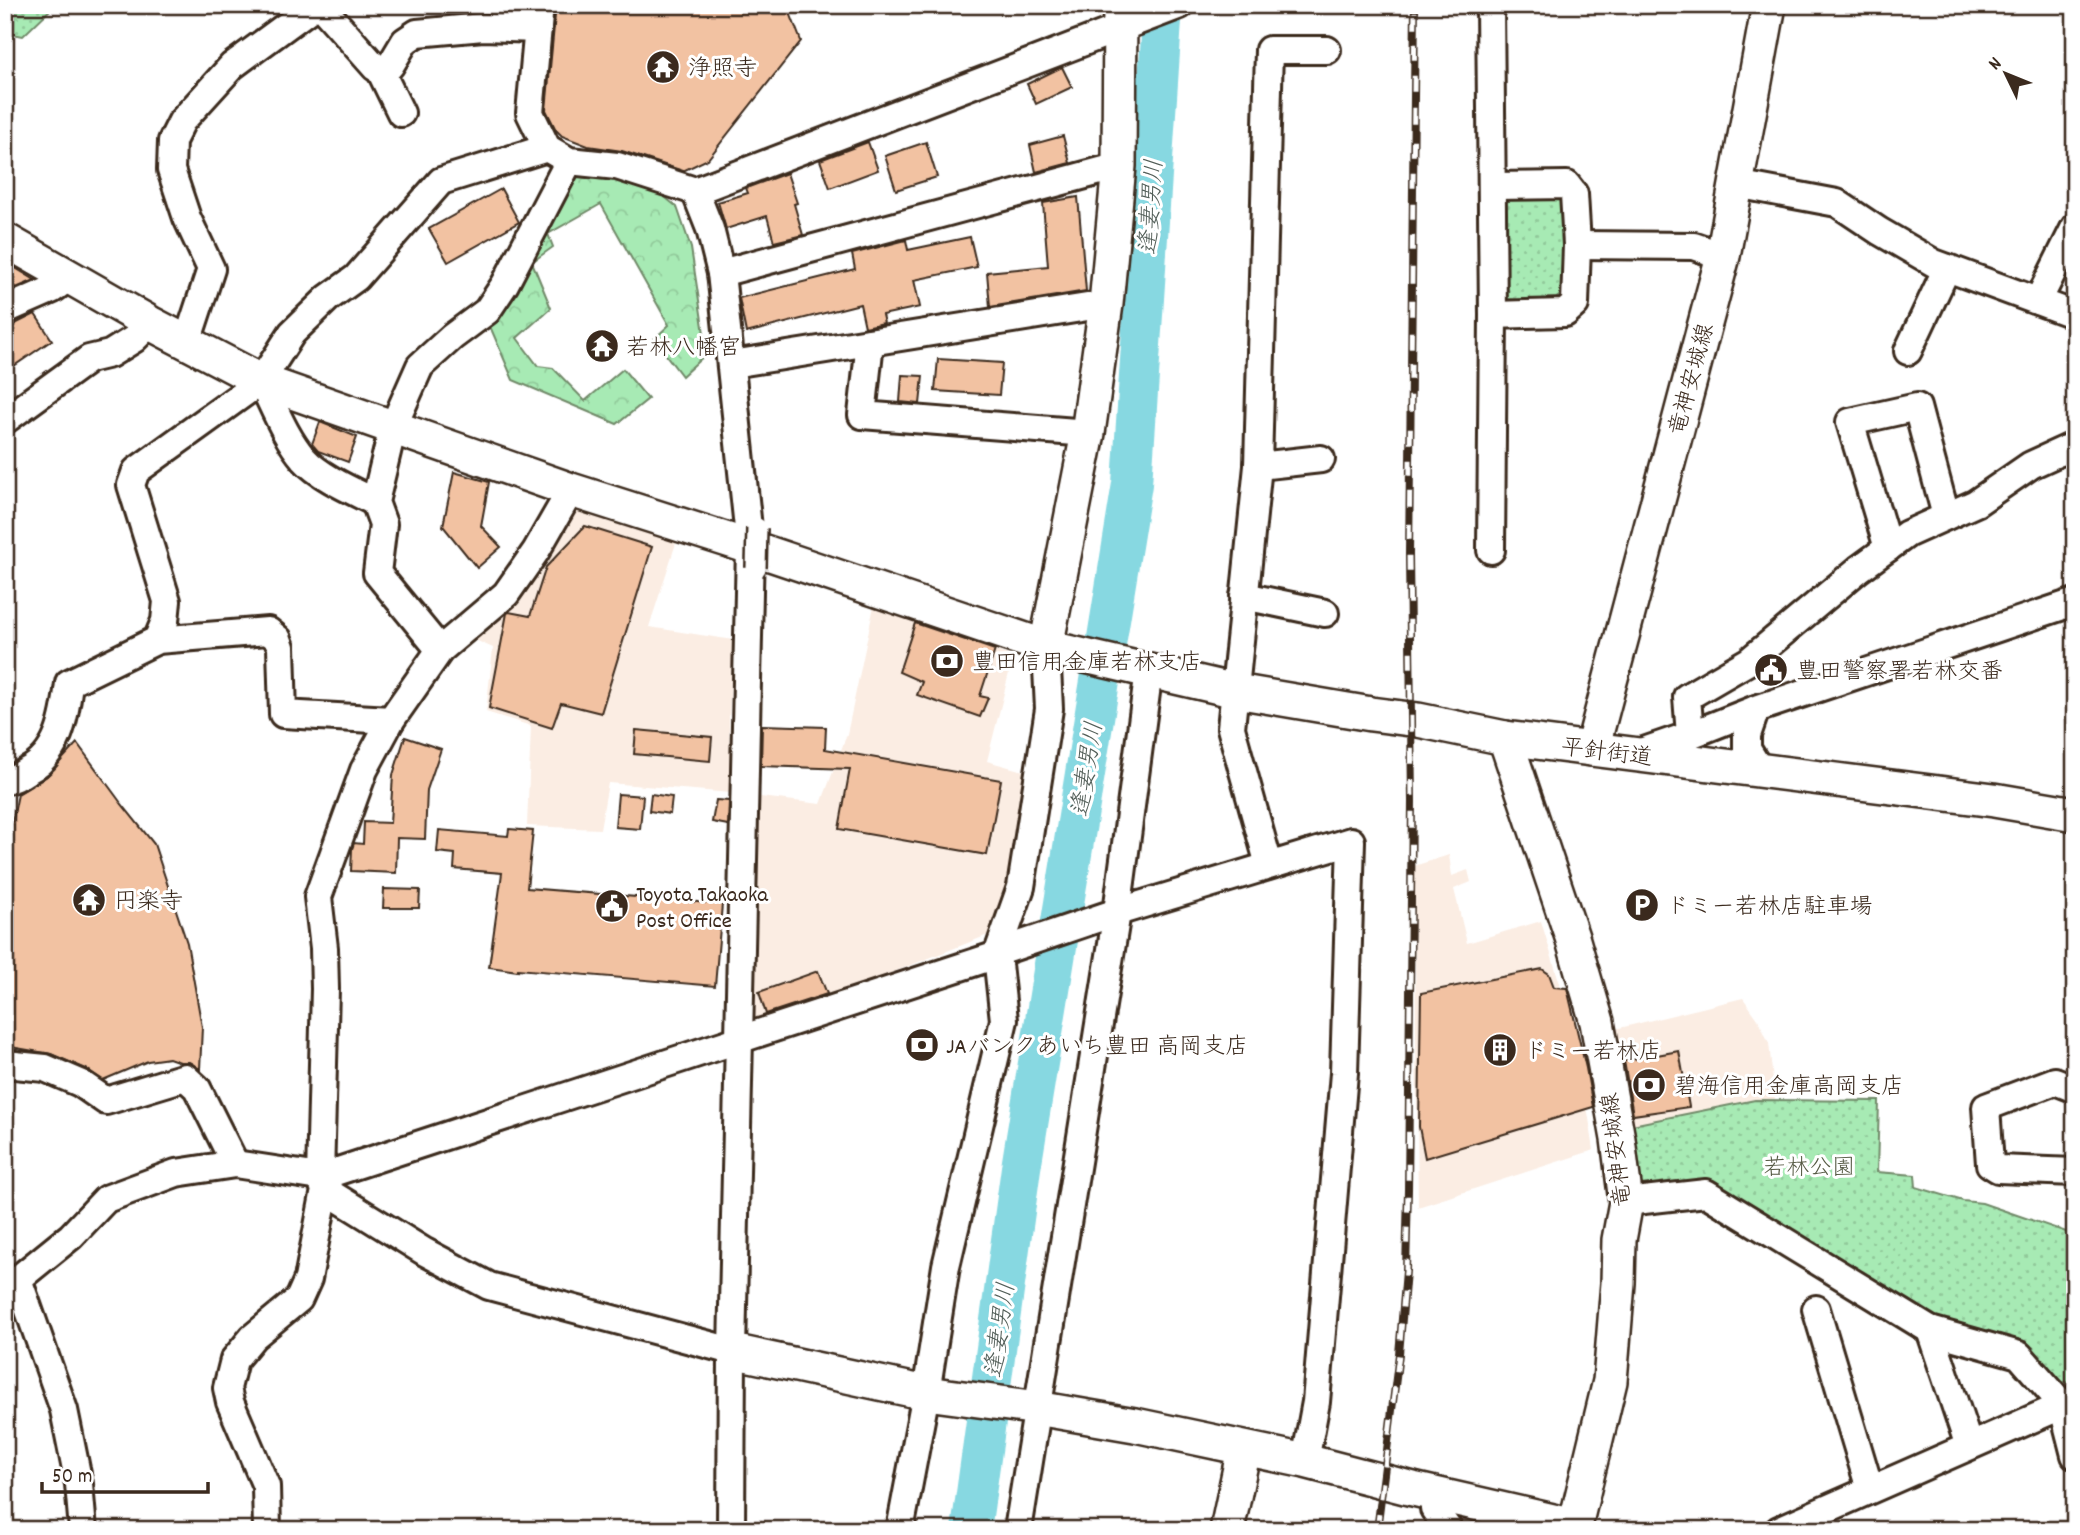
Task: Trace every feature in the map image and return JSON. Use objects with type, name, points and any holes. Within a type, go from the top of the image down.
[{"type":"street","points":[[187,342],[211,269],[187,218],[171,170],[172,141],[182,121],[232,66],[317,5],[380,71],[401,113]]},
{"type":"street","points":[[156,640],[165,621],[167,601],[131,485],[136,471],[261,381],[292,333],[328,298],[356,278],[442,181],[558,155],[617,166],[695,191],[1120,17],[1180,5]]},
{"type":"street","points":[[1490,5],[1493,315],[1491,550]]},
{"type":"street","name":"竜神安城線","points":[[1592,749],[1723,256],[1769,5]]},
{"type":"street","points":[[380,71],[390,66],[405,41],[417,33],[483,27],[539,17],[530,113],[558,155]]},
{"type":"street","points":[[900,1530],[930,1394],[946,1266],[1004,1020],[1001,953],[1021,887],[1049,709],[1053,649],[1106,304],[1119,166],[1120,17]]},
{"type":"street","points":[[1269,865],[1231,728],[1258,466],[1269,50],[1327,50]]},
{"type":"street","points":[[440,650],[377,573],[383,524],[375,502],[393,427],[419,366],[487,311],[505,284],[558,155]]},
{"type":"street","points":[[721,273],[1119,166]]},
{"type":"street","points":[[1736,184],[1837,203],[1934,262],[2075,315]]},
{"type":"street","points":[[1492,186],[1567,185],[1574,194],[1577,245],[1575,304],[1565,313],[1493,315]]},
{"type":"street","points":[[695,191],[710,229],[721,273],[754,548],[739,1039],[731,1530]]},
{"type":"street","points":[[2038,301],[2075,227]]},
{"type":"street","name":"平針街道","points":[[5,240],[150,323],[261,381],[570,490],[754,548],[1053,649],[1236,691],[1418,720],[1505,738],[1994,800],[2075,814]]},
{"type":"street","points":[[1577,245],[1694,246],[1723,256]]},
{"type":"street","points":[[1908,351],[1947,268]]},
{"type":"street","points":[[5,310],[53,289],[70,277]]},
{"type":"street","points":[[732,363],[1106,304]]},
{"type":"street","points":[[5,420],[89,359],[110,354],[134,339],[150,323]]},
{"type":"street","points":[[870,342],[862,415],[1088,433]]},
{"type":"street","points":[[261,381],[285,431],[305,460],[341,485],[375,502]]},
{"type":"street","points":[[1888,548],[1850,422],[1917,407],[1947,516]]},
{"type":"street","points":[[1690,735],[1687,697],[1749,661],[1859,569],[1907,534],[1976,503],[2031,465],[2075,445]]},
{"type":"street","points":[[1258,466],[1321,459]]},
{"type":"street","points":[[267,1530],[265,1486],[229,1402],[227,1388],[234,1360],[253,1337],[299,1299],[308,1279],[322,1184],[325,989],[324,948],[318,897],[364,770],[391,720],[440,650],[506,594],[536,551],[570,490]]},
{"type":"street","points":[[1244,597],[1325,612]]},
{"type":"street","points":[[1634,754],[1756,709],[2075,602]]},
{"type":"street","points":[[7,788],[52,750],[61,726],[69,683],[156,640],[268,631],[278,639],[281,647],[283,714],[391,720]]},
{"type":"street","points":[[1018,1530],[1112,914],[1145,670]]},
{"type":"street","points":[[1756,709],[1747,735],[1747,750],[1760,770]]},
{"type":"street","name":"竜神安城線","points":[[1505,738],[1572,937],[1597,1022],[1618,1139],[1626,1202],[1619,1240],[1610,1381],[1574,1528]]},
{"type":"street","points":[[322,1184],[739,1039],[1112,914],[1351,841],[1344,1073],[1316,1402],[1306,1461]]},
{"type":"street","points":[[5,1064],[45,1068],[80,1083],[106,1101],[185,1076],[197,1088],[235,1164]]},
{"type":"street","points":[[2075,1088],[2055,1081],[1986,1107],[1990,1164],[1998,1169],[2075,1172]]},
{"type":"street","points":[[83,1530],[79,1485],[64,1410],[12,1282],[71,1236],[106,1199],[176,1173],[235,1164],[322,1184],[425,1252],[489,1286],[732,1351],[930,1394],[1135,1425],[1306,1461],[1574,1528]]},
{"type":"street","points":[[1626,1202],[1706,1193],[1930,1330],[2019,1355],[2068,1402],[2075,1455]]},
{"type":"street","points":[[1816,1310],[1870,1489]]},
{"type":"street","points":[[1930,1330],[1969,1446]]},
{"type":"street","points":[[1779,1530],[2068,1402]]},
{"type":"street","points":[[1227,1530],[1244,1449]]},
{"type":"shaded area","points":[[574,505],[677,540],[649,627],[733,640],[729,719],[731,793],[608,783],[600,829],[527,826],[531,726],[486,712],[493,648],[473,639]]},
{"type":"shaded area","points":[[874,606],[1013,657],[987,761],[1031,773],[1008,891],[988,935],[763,1023],[752,1016],[760,797],[821,804],[847,734]]},
{"type":"shaded area","points":[[1449,855],[1452,876],[1468,870],[1471,882],[1454,889],[1467,943],[1541,921],[1576,1037],[1594,1150],[1418,1207],[1414,866]]},
{"type":"shaded area","points":[[1743,998],[1758,1019],[1769,1043],[1775,1100],[1755,1100],[1622,1127],[1603,1032]]},
{"type":"green space","points":[[5,5],[55,5],[23,36],[8,33],[5,29]]},
{"type":"green space","points":[[564,173],[645,181],[677,207],[691,248],[707,353],[682,376],[654,339],[669,325],[601,204],[548,234],[553,247],[532,262],[551,308],[517,338],[538,366],[553,368],[585,401],[623,369],[648,399],[617,424],[513,380],[489,324]]},
{"type":"green space","points":[[1510,194],[1556,195],[1563,203],[1563,292],[1552,303],[1507,299],[1502,296],[1503,200]]},
{"type":"green space","name":"若林公園","points":[[1755,1100],[1879,1101],[1877,1172],[1915,1175],[1916,1187],[1963,1201],[1982,1203],[2075,1235],[2075,1381],[2057,1381],[1918,1313],[1708,1184],[1640,1187],[1622,1127]]},
{"type":"building","name":"浄照寺","points":[[556,5],[787,5],[801,41],[708,159],[683,171],[622,151],[588,146],[562,136],[556,130],[546,110]]},
{"type":"building","points":[[1062,67],[1072,87],[1036,104],[1027,84]]},
{"type":"building","points":[[1063,136],[1070,163],[1036,172],[1030,145]]},
{"type":"building","points":[[868,142],[878,170],[830,188],[820,160]]},
{"type":"building","points":[[926,142],[937,177],[896,190],[885,156]]},
{"type":"building","points":[[787,173],[797,203],[794,204],[803,235],[774,242],[767,216],[726,229],[718,202],[748,193],[746,188]]},
{"type":"building","points":[[501,189],[519,222],[448,262],[429,229]]},
{"type":"building","points":[[1078,197],[1086,291],[990,307],[987,272],[1048,266],[1043,203]]},
{"type":"building","points":[[970,237],[977,267],[914,280],[920,307],[882,315],[884,323],[865,327],[860,304],[746,333],[739,298],[855,269],[852,254],[906,240],[908,250]]},
{"type":"building","points":[[12,266],[35,280],[16,288],[5,282]]},
{"type":"building","points":[[35,314],[52,340],[5,372],[5,329]]},
{"type":"building","points":[[938,359],[1002,363],[999,395],[935,391]]},
{"type":"building","points":[[902,375],[923,376],[920,404],[900,402]]},
{"type":"building","points":[[320,422],[357,437],[348,462],[318,451],[312,444]]},
{"type":"building","points":[[454,472],[489,482],[481,526],[501,547],[477,568],[443,526]]},
{"type":"building","points":[[585,526],[652,547],[601,713],[561,703],[552,728],[489,708],[507,613],[530,616],[546,567]]},
{"type":"building","name":"豊田信用金庫若林支店","points":[[915,623],[995,650],[980,696],[988,698],[980,717],[917,695],[922,682],[899,672]]},
{"type":"building","points":[[762,725],[826,727],[825,749],[1001,780],[987,855],[839,829],[850,769],[761,766]]},
{"type":"building","points":[[636,730],[712,737],[710,761],[634,754]]},
{"type":"building","points":[[405,737],[441,749],[427,790],[425,839],[397,838],[396,873],[351,871],[354,843],[363,844],[364,822],[390,823],[393,775]]},
{"type":"building","name":"円楽寺","points":[[77,743],[154,844],[187,943],[202,1027],[200,1069],[189,1062],[169,1058],[148,1061],[103,1080],[86,1069],[51,1054],[5,1046],[5,857],[18,794],[47,776]]},
{"type":"building","points":[[618,794],[643,796],[640,829],[615,827]]},
{"type":"building","points":[[651,794],[672,797],[670,814],[649,811]]},
{"type":"building","points":[[716,800],[729,801],[728,825],[712,822]]},
{"type":"building","points":[[509,829],[533,831],[527,888],[722,904],[715,986],[489,967],[502,873],[454,869],[455,854],[437,852],[439,830],[508,836]]},
{"type":"building","points":[[384,889],[420,890],[419,908],[383,908]]},
{"type":"building","name":"ドミー若林店","points":[[1542,969],[1549,974],[1554,987],[1567,988],[1593,1107],[1425,1158],[1419,1127],[1421,993]]},
{"type":"building","points":[[818,971],[827,994],[766,1014],[759,992]]},
{"type":"building","name":"碧海信用金庫高岡支店","points":[[1679,1051],[1689,1107],[1633,1115],[1624,1061]]},
{"type":"waterway","name":"逢妻男川","points":[[971,1530],[1021,1168],[1132,484],[1163,5]]},
{"type":"railway","points":[[1377,1530],[1399,1354],[1406,1271],[1412,801],[1409,555],[1415,5]]},
{"type":"place","name":"浄照寺","points":[[663,67]]},
{"type":"place","name":"若林八幡宮","points":[[602,346]]},
{"type":"place","name":"豊田信用金庫若林支店","points":[[947,661]]},
{"type":"place","name":"豊田警察署若林交番","points":[[1771,670]]},
{"type":"place","name":"円楽寺","points":[[89,900]]},
{"type":"place","name":"ドミー若林店駐車場","points":[[1642,905]]},
{"type":"place","name":"Toyota Takaoka Post Office","points":[[612,906]]},
{"type":"place","name":"JAバンクあいち豊田 高岡支店","points":[[922,1045]]},
{"type":"place","name":"ドミー若林店","points":[[1500,1050]]},
{"type":"place","name":"碧海信用金庫高岡支店","points":[[1649,1085]]}]
